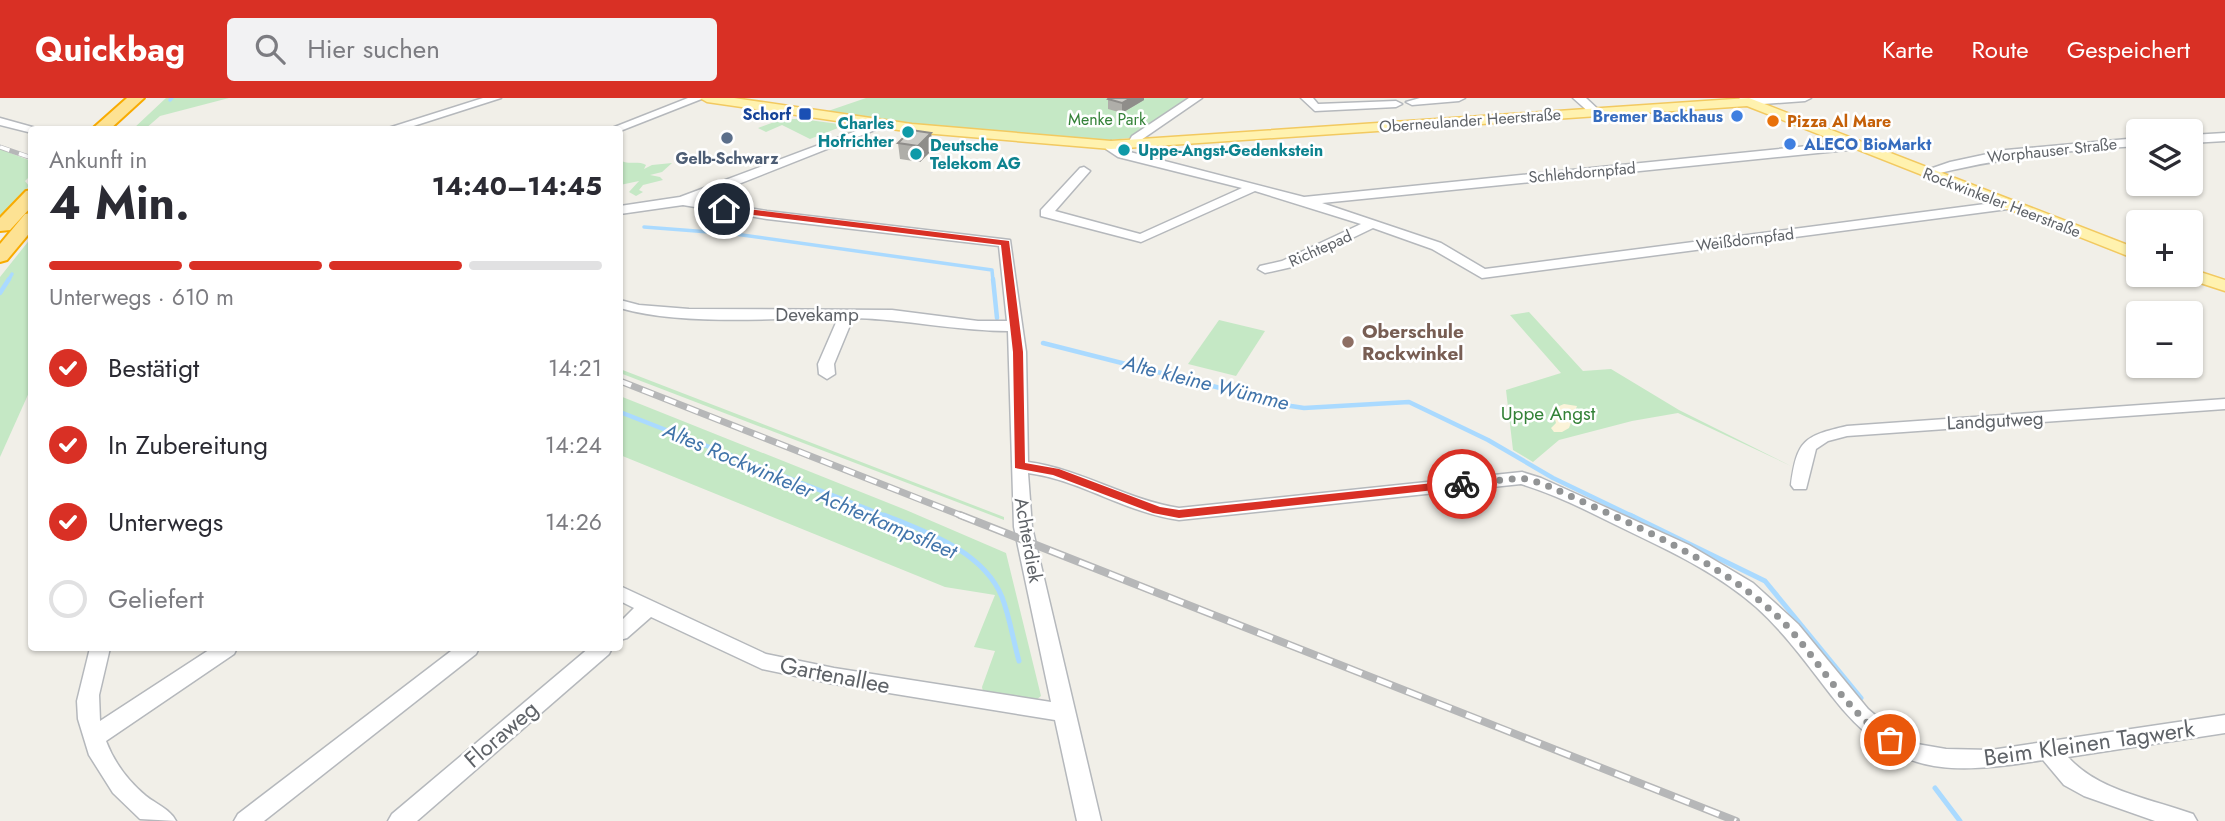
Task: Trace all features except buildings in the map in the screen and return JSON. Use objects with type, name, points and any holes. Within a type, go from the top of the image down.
[{"type":"highway","points":[[104,126],[136,98]]},
{"type":"highway","points":[[122,126],[154,98]]},
{"type":"highway","points":[[0,230],[28,199]]},
{"type":"highway","points":[[0,256],[28,223]]},
{"type":"main road","name":"Oberneulander Heerstraße","points":[[707,98],[884,124],[1072,144],[1111,145],[1747,100]]},
{"type":"main road","name":"Rockwinkeler Heerstraße","points":[[1747,100],[2126,250]]},
{"type":"main road","points":[[2203,278],[2225,286]]},
{"type":"street","points":[[400,126],[495,98]]},
{"type":"street","points":[[623,126],[698,98]]},
{"type":"street","points":[[1134,143],[1136,138],[1196,98]]},
{"type":"street","points":[[1307,98],[1315,108],[1396,104]]},
{"type":"street","points":[[1412,102],[1459,98]]},
{"type":"street","points":[[1579,98],[1595,112]]},
{"type":"street","name":"Oberneulander Heerstraße","points":[[1747,100],[1805,98]]},
{"type":"street","points":[[0,121],[28,129]]},
{"type":"street","points":[[623,210],[683,201],[884,124]]},
{"type":"street","points":[[2203,138],[2225,137]]},
{"type":"street","name":"Worphauser Straße","points":[[1927,173],[1965,160],[2013,150],[2126,143]]},
{"type":"street","points":[[1111,145],[1112,149],[1122,154],[1305,200],[1373,223]]},
{"type":"street","name":"Schlehdornpfad","points":[[1305,200],[1858,145]]},
{"type":"street","points":[[1084,171],[1046,213],[1141,238],[1254,187]]},
{"type":"street","name":"Achterdiek","points":[[683,201],[768,215],[1005,243],[1018,352],[1019,466],[1023,527],[1089,821]]},
{"type":"street","name":"Weißdornpfad","points":[[1373,223],[1450,251],[1482,274],[2008,205]]},
{"type":"street","name":"Richtepad","points":[[1265,269],[1287,264],[1373,223]]},
{"type":"street","name":"Devekamp","points":[[623,305],[638,309],[689,313],[892,314],[978,326],[1014,326]]},
{"type":"street","points":[[827,374],[826,364],[847,314]]},
{"type":"street","name":"Landgutweg","points":[[1800,485],[1808,445],[1815,438],[1847,431],[2225,404]]},
{"type":"street","name":"Beim Kleinen Tagwerk","points":[[1019,466],[1055,471],[1158,510],[1179,514],[1522,478],[1544,484],[1655,536],[1746,588],[1802,641],[1854,708],[1876,731],[1903,749],[1953,760],[1991,759],[2225,724]]},
{"type":"street","name":"Gartenallee","points":[[623,594],[762,661],[886,685],[1064,713]]},
{"type":"street","points":[[623,629],[649,607]]},
{"type":"street","points":[[99,651],[88,701],[94,737],[107,767],[128,795],[164,821]]},
{"type":"street","points":[[94,737],[223,651]]},
{"type":"street","points":[[247,821],[466,651]]},
{"type":"street","name":"Floraweg","points":[[400,821],[598,651]]},
{"type":"street","points":[[2048,750],[2072,778],[2092,789],[2185,821]]},
{"type":"green space","points":[[166,98],[229,98],[160,116],[148,126],[136,126]]},
{"type":"green space","name":"Menke Park","points":[[866,98],[1191,98],[1129,138],[1103,141],[915,125],[828,111]]},
{"type":"green space","points":[[793,119],[861,127],[848,134],[846,133],[852,130],[843,126],[810,139],[782,125],[766,132],[758,128]]},
{"type":"green space","points":[[0,149],[28,160],[28,178],[25,181],[28,187],[0,216]]},
{"type":"green space","points":[[623,161],[646,165],[644,169],[652,165],[672,163],[662,172],[650,175],[663,180],[643,185],[639,190],[643,192],[636,196],[629,192],[639,181],[623,184]]},
{"type":"green space","points":[[28,242],[28,395],[0,457],[0,277]]},
{"type":"green space","name":"Uppe Angst","points":[[1529,312],[1583,371],[1611,369],[1679,410],[1791,466],[1678,413],[1632,421],[1559,440],[1533,462],[1513,450],[1506,390],[1561,373],[1510,315]]},
{"type":"green space","points":[[1219,320],[1265,331],[1236,376],[1188,364]]},
{"type":"green space","points":[[623,370],[1004,517],[1004,520],[623,374]]},
{"type":"green space","points":[[623,397],[906,510],[1006,553],[1041,696],[1036,700],[983,692],[982,687],[995,651],[974,647],[995,595],[945,587],[623,456]]},
{"type":"sand","points":[[1564,404],[1577,406],[1569,428],[1554,432],[1551,428],[1556,423],[1552,409]]},
{"type":"waterway","name":"Alte kleine Wümme","points":[[644,227],[735,234],[992,270],[993,281]]},
{"type":"waterway","points":[[8,281],[12,274]]},
{"type":"waterway","points":[[0,293],[9,279]]},
{"type":"waterway","name":"Alte kleine Wümme","points":[[993,279],[997,318]]},
{"type":"waterway","name":"Alte kleine Wümme","points":[[1043,343],[1291,406],[1304,408],[1409,402],[1488,440],[1553,478],[1634,517]]},
{"type":"waterway","name":"Altes Rockwinkeler Achterkampsfleet","points":[[623,413],[888,517]]},
{"type":"waterway","name":"Altes Rockwinkeler Achterkampsfleet","points":[[884,515],[952,545],[981,567],[1002,597],[1019,661]]},
{"type":"waterway","name":"Alte kleine Wümme","points":[[1630,515],[1765,581],[1861,698]]},
{"type":"waterway","name":"Alte kleine Wümme","points":[[1935,788],[1960,821]]},
{"type":"railway","points":[[0,147],[28,157]]},
{"type":"railway","points":[[623,382],[965,517]]},
{"type":"railway","points":[[960,515],[1736,821]]},
{"type":"way so far","points":[[1462,484],[1522,478],[1544,484],[1655,536],[1711,566],[1746,588],[1777,616],[1802,641],[1854,708],[1876,731],[1890,740]]},
{"type":"place","name":"Schorf","points":[[805,114]]},
{"type":"place","name":"Bremer Backhaus","points":[[1737,116]]},
{"type":"place","name":"Pizza Al Mare","points":[[1773,121]]},
{"type":"place","name":"Charles Hofrichter","points":[[908,132]]},
{"type":"place","name":"Gelb-Schwarz","points":[[727,138]]},
{"type":"place","name":"ALECO BioMarkt","points":[[1790,144]]},
{"type":"place","name":"Uppe-Angst-Gedenkstein","points":[[1124,150]]},
{"type":"place","name":"Deutsche Telekom AG","points":[[916,154]]},
{"type":"place","name":"Oberschule Rockwinkel","points":[[1348,342]]},
{"type":"route","points":[[724,209],[1005,243],[1018,352],[1019,466],[1055,471],[1158,510],[1179,514],[1462,484]]}]
